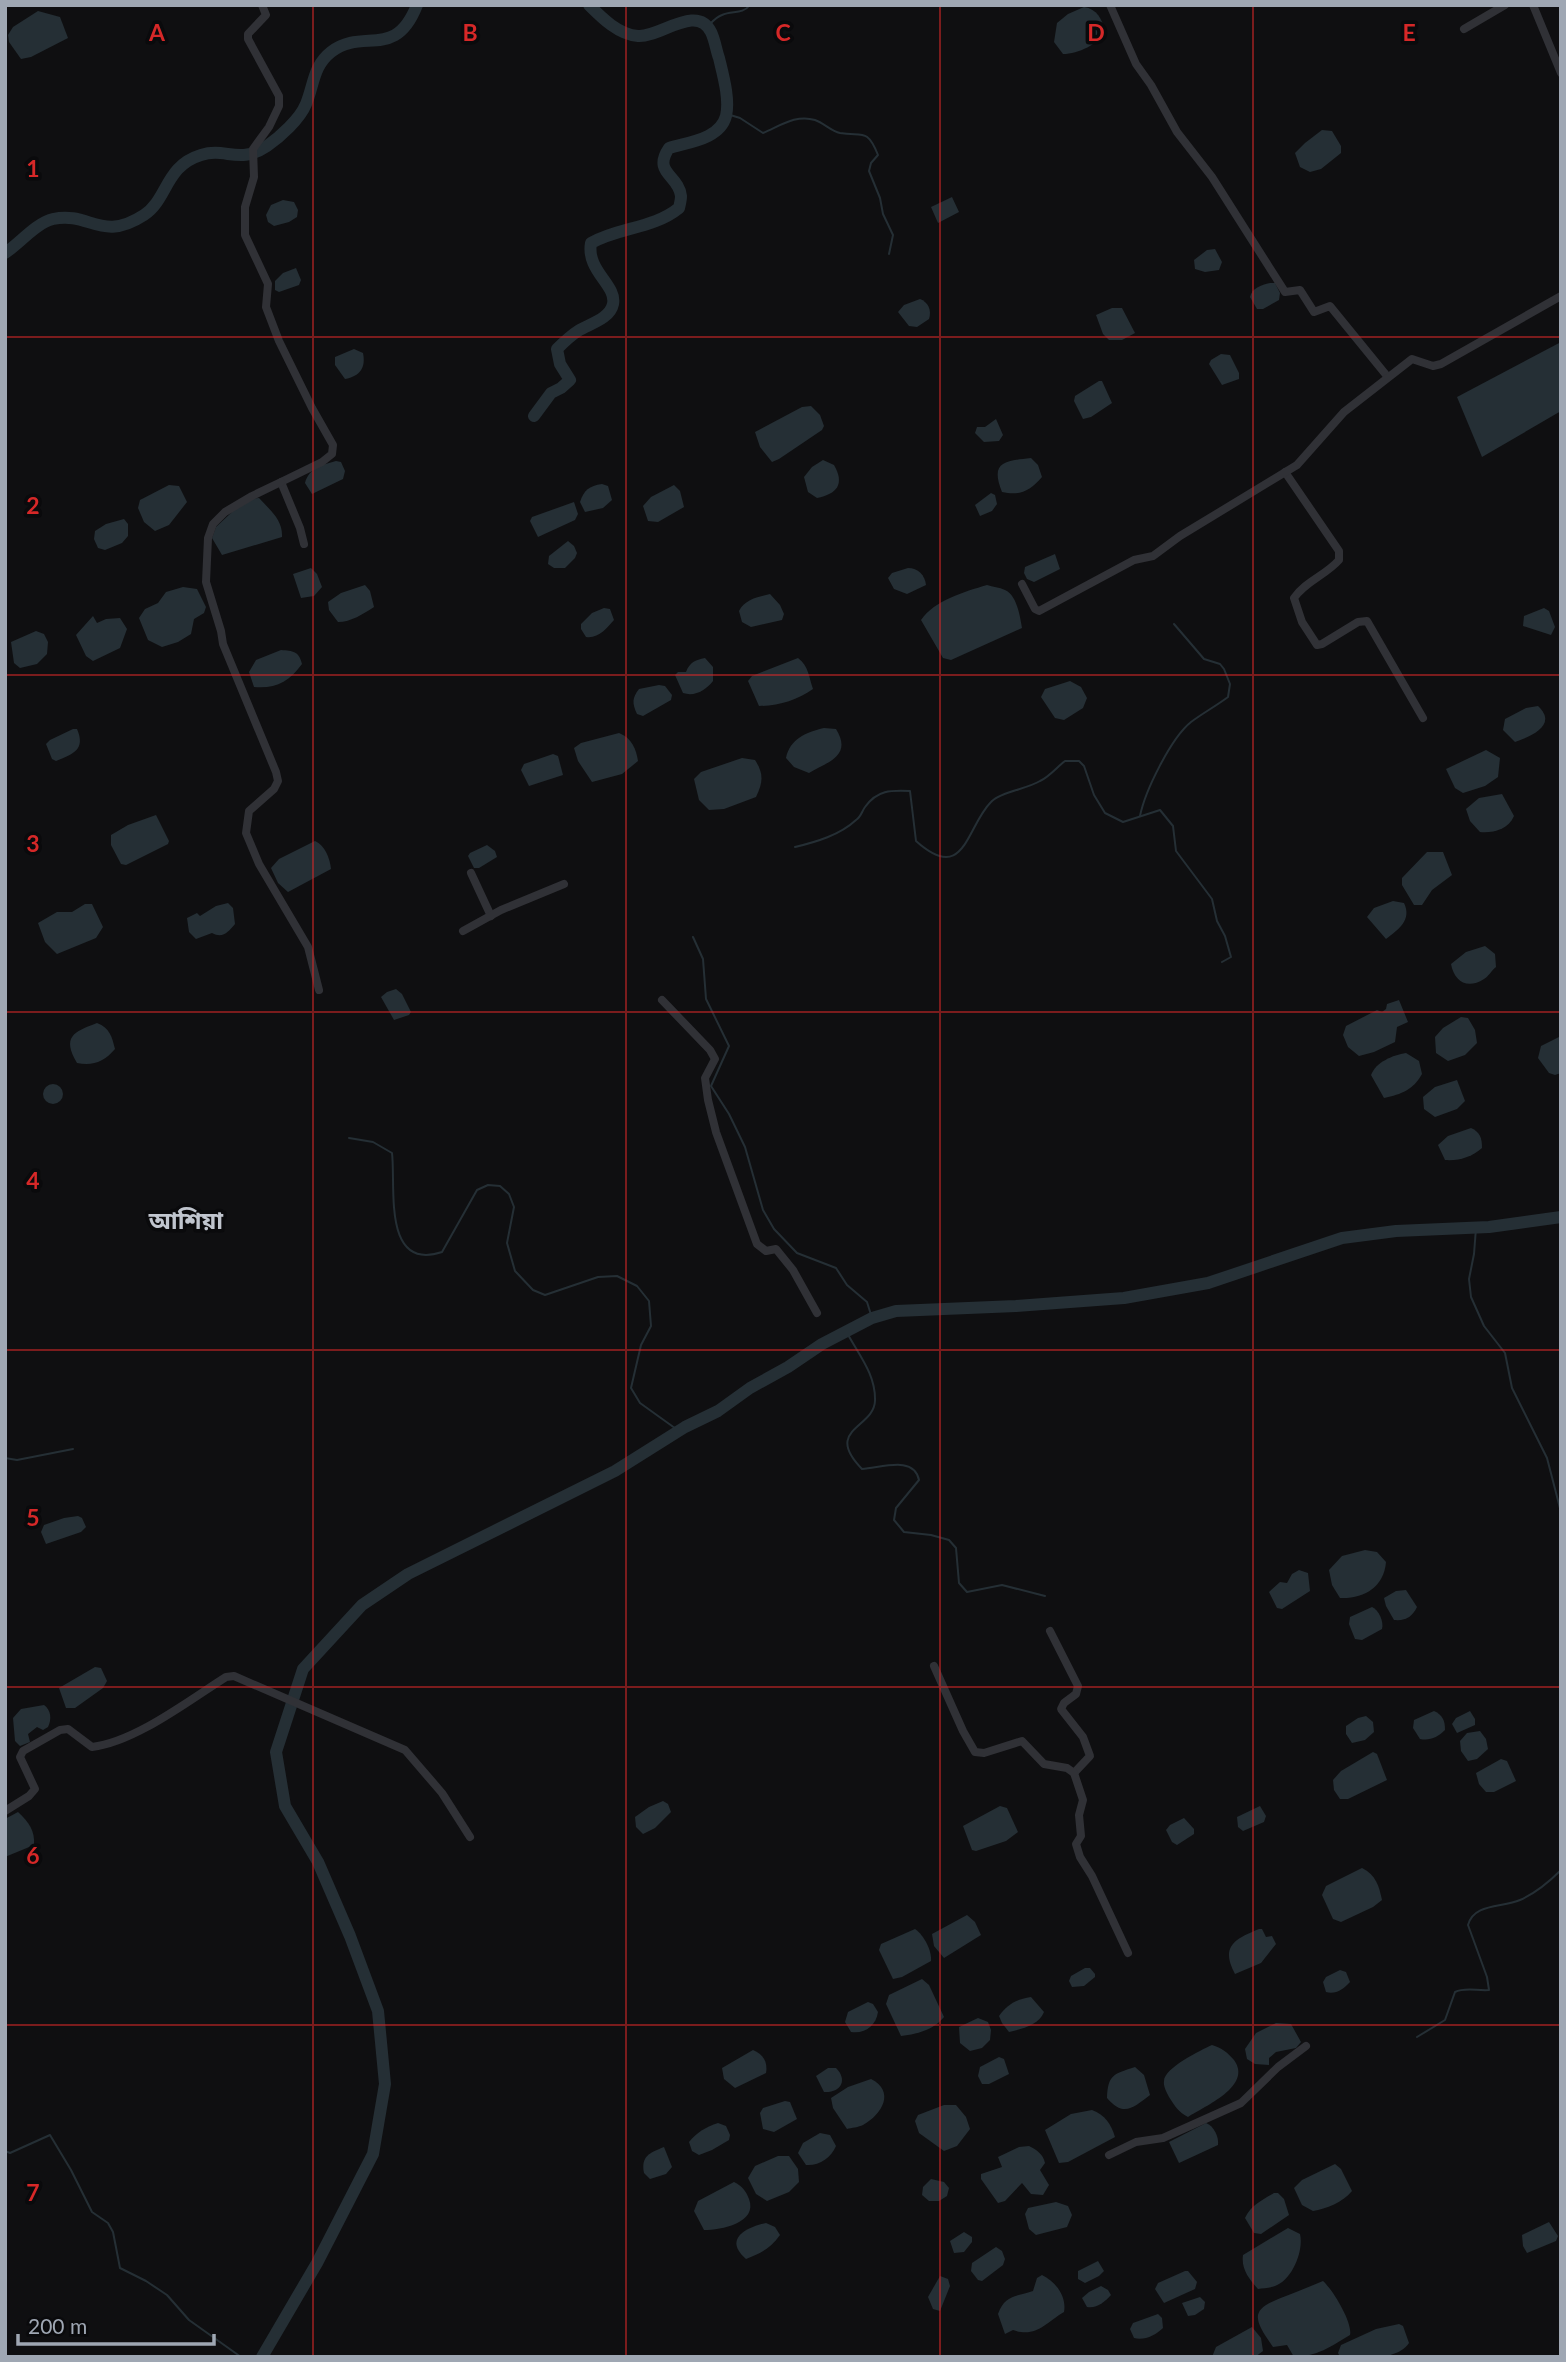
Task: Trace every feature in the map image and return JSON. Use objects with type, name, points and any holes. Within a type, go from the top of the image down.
[{"type":"street","points":[[262,5],[266,15],[248,34],[248,39],[279,96],[279,106],[269,127],[253,149],[254,177],[245,206],[245,235],[268,284],[267,307],[279,341],[333,445],[332,454],[321,462],[243,501],[225,512],[213,524],[208,538],[206,582],[223,644],[278,781],[274,789],[249,811],[246,833],[259,864],[308,947],[319,990]]},
{"type":"street","points":[[1110,5],[1136,64],[1177,132],[1212,177],[1285,292],[1300,290],[1314,312],[1330,306],[1387,376]]},
{"type":"street","points":[[1464,29],[1505,5]]},
{"type":"street","points":[[1533,5],[1561,73]]},
{"type":"street","points":[[1023,584],[1035,609],[1039,611],[1134,560],[1153,556],[1180,536],[1297,465],[1344,412],[1412,359],[1433,366],[1441,363],[1561,296]]},
{"type":"street","points":[[1285,472],[1339,551],[1339,560],[1332,568],[1301,587],[1294,598],[1302,622],[1317,645],[1358,622],[1367,621],[1423,718]]},
{"type":"street","points":[[281,482],[304,544]]},
{"type":"street","points":[[471,873],[491,916]]},
{"type":"street","points":[[463,931],[564,884]]},
{"type":"street","points":[[662,1000],[710,1050],[715,1059],[705,1078],[708,1100],[716,1132],[757,1244],[766,1251],[776,1249],[793,1270],[817,1313]]},
{"type":"street","points":[[1050,1631],[1077,1686],[1076,1694],[1063,1703],[1061,1709],[1083,1737],[1090,1756],[1074,1773]]},
{"type":"street","points":[[934,1667],[975,1752],[984,1753],[1022,1741],[1044,1764],[1067,1768],[1074,1773],[1083,1800],[1079,1815],[1081,1836],[1076,1844],[1128,1953]]},
{"type":"street","points":[[5,1811],[35,1789],[20,1757],[23,1751],[61,1730],[68,1729],[92,1747],[110,1745],[135,1733],[226,1677],[234,1676],[405,1750],[442,1793],[470,1837]]},
{"type":"street","points":[[1109,2155],[1136,2143],[1163,2138],[1241,2103],[1278,2067],[1306,2046]]},
{"type":"shaded area","points":[[1084,7],[1098,15],[1105,31],[1087,47],[1063,54],[1054,42],[1057,23],[1068,14]]},
{"type":"shaded area","points":[[38,11],[60,17],[68,38],[31,57],[21,59],[9,42],[8,35],[13,27]]},
{"type":"shaded area","points":[[1322,130],[1332,131],[1341,146],[1341,153],[1321,169],[1310,172],[1300,167],[1295,153]]},
{"type":"shaded area","points":[[952,197],[959,212],[938,223],[931,207]]},
{"type":"shaded area","points":[[283,200],[294,202],[298,210],[297,217],[274,226],[268,222],[266,215],[271,205]]},
{"type":"shaded area","points":[[1215,249],[1222,262],[1219,270],[1205,272],[1195,269],[1194,260],[1207,250]]},
{"type":"shaded area","points":[[296,268],[301,280],[299,285],[279,292],[275,290],[275,281],[283,273]]},
{"type":"shaded area","points":[[1275,283],[1280,293],[1279,300],[1263,309],[1257,309],[1251,294],[1257,287]]},
{"type":"shaded area","points":[[920,299],[929,307],[929,319],[917,327],[909,326],[898,312],[904,305]]},
{"type":"shaded area","points":[[1112,308],[1122,308],[1135,333],[1122,340],[1109,340],[1103,334],[1096,315]]},
{"type":"shaded area","points":[[1561,342],[1561,411],[1482,457],[1457,397]]},
{"type":"shaded area","points":[[354,349],[363,353],[363,367],[355,376],[345,379],[335,365],[335,357]]},
{"type":"shaded area","points":[[1221,354],[1230,355],[1239,373],[1239,379],[1222,385],[1209,364]]},
{"type":"shaded area","points":[[1102,381],[1112,403],[1091,417],[1083,419],[1074,401],[1075,396]]},
{"type":"shaded area","points":[[811,406],[820,415],[824,426],[822,430],[772,462],[760,447],[755,432],[802,407]]},
{"type":"shaded area","points":[[996,419],[1003,435],[999,441],[984,442],[975,433],[977,427],[985,427]]},
{"type":"shaded area","points":[[1031,458],[1038,465],[1042,477],[1024,491],[1002,492],[998,474],[1002,465],[1013,460]]},
{"type":"shaded area","points":[[823,460],[834,465],[839,483],[830,494],[817,498],[808,492],[804,477],[812,467]]},
{"type":"shaded area","points":[[341,462],[345,471],[343,479],[312,494],[305,483],[307,478],[321,466]]},
{"type":"shaded area","points":[[602,484],[608,486],[612,500],[603,508],[585,512],[580,502],[583,494],[590,487]]},
{"type":"shaded area","points":[[169,485],[179,486],[187,502],[169,525],[155,531],[144,522],[138,508],[140,500]]},
{"type":"shaded area","points":[[674,485],[680,491],[684,507],[658,522],[648,521],[643,506],[651,497]]},
{"type":"shaded area","points":[[991,493],[995,495],[997,504],[992,511],[980,516],[975,505]]},
{"type":"shaded area","points":[[259,498],[278,520],[282,537],[222,555],[212,538],[216,527],[246,499]]},
{"type":"shaded area","points":[[574,502],[578,514],[575,520],[538,537],[530,521],[532,517]]},
{"type":"shaded area","points":[[124,519],[128,524],[128,536],[122,543],[105,550],[98,548],[94,539],[95,531],[106,524]]},
{"type":"shaded area","points":[[568,541],[577,553],[575,558],[565,568],[554,568],[548,564],[549,556]]},
{"type":"shaded area","points":[[1055,554],[1060,569],[1034,582],[1027,579],[1025,567]]},
{"type":"shaded area","points":[[311,568],[317,574],[322,587],[314,596],[301,598],[293,574]]},
{"type":"shaded area","points":[[908,568],[920,573],[926,585],[907,594],[894,589],[888,578],[892,573]]},
{"type":"shaded area","points":[[365,585],[370,591],[374,607],[352,619],[338,622],[329,610],[328,602],[341,593]]},
{"type":"shaded area","points":[[987,585],[1005,590],[1012,596],[1022,628],[951,660],[943,658],[921,620],[942,602]]},
{"type":"shaded area","points":[[183,587],[197,589],[206,607],[204,613],[194,619],[191,634],[162,647],[148,640],[139,618],[145,609],[158,603],[166,592]]},
{"type":"shaded area","points":[[770,594],[780,605],[784,614],[782,620],[751,627],[742,622],[739,611],[745,604]]},
{"type":"shaded area","points":[[604,608],[610,609],[614,620],[598,635],[586,637],[581,624],[592,613]]},
{"type":"shaded area","points":[[1544,608],[1549,611],[1555,627],[1551,635],[1523,626],[1524,616]]},
{"type":"shaded area","points":[[93,616],[97,623],[120,618],[127,629],[120,648],[93,661],[86,656],[76,635]]},
{"type":"shaded area","points":[[36,631],[44,634],[48,642],[47,654],[37,664],[20,668],[14,663],[11,642]]},
{"type":"shaded area","points":[[281,650],[295,652],[302,664],[281,683],[269,687],[254,687],[249,672],[256,660]]},
{"type":"shaded area","points":[[705,658],[713,667],[713,681],[700,692],[683,693],[675,675],[678,672],[686,672],[693,662]]},
{"type":"shaded area","points":[[798,658],[807,668],[813,689],[788,702],[759,706],[748,681],[752,676]]},
{"type":"shaded area","points":[[1070,681],[1081,687],[1087,698],[1083,708],[1064,720],[1055,718],[1041,697],[1045,689]]},
{"type":"shaded area","points":[[665,686],[672,695],[671,700],[643,716],[637,714],[634,701],[639,689]]},
{"type":"shaded area","points":[[1538,706],[1545,719],[1544,724],[1529,737],[1515,742],[1503,730],[1505,719],[1526,708]]},
{"type":"shaded area","points":[[824,728],[836,729],[840,738],[840,751],[831,761],[809,773],[794,767],[786,758],[791,746],[805,734]]},
{"type":"shaded area","points":[[77,729],[79,747],[68,756],[56,761],[52,759],[46,744]]},
{"type":"shaded area","points":[[619,733],[633,744],[638,761],[622,774],[592,782],[578,761],[574,748],[581,743]]},
{"type":"shaded area","points":[[1486,750],[1500,758],[1498,777],[1485,786],[1463,793],[1455,788],[1446,769]]},
{"type":"shaded area","points":[[553,754],[558,756],[563,775],[529,786],[521,770],[524,764]]},
{"type":"shaded area","points":[[742,758],[755,760],[760,770],[761,782],[756,797],[724,809],[709,810],[699,800],[694,779],[701,772]]},
{"type":"shaded area","points":[[1502,794],[1514,816],[1508,825],[1500,830],[1480,832],[1470,821],[1466,809],[1479,798]]},
{"type":"shaded area","points":[[156,815],[168,844],[126,865],[121,864],[111,845],[111,835],[128,825]]},
{"type":"shaded area","points":[[315,841],[326,853],[331,869],[288,892],[278,883],[271,868],[279,859]]},
{"type":"shaded area","points":[[487,845],[495,851],[497,857],[479,868],[474,868],[468,856]]},
{"type":"shaded area","points":[[1427,852],[1443,852],[1452,875],[1432,890],[1422,905],[1414,905],[1402,885],[1402,878]]},
{"type":"shaded area","points":[[1393,901],[1404,903],[1406,914],[1400,928],[1386,939],[1367,917],[1374,908]]},
{"type":"shaded area","points":[[228,903],[233,908],[235,924],[228,932],[222,935],[212,933],[196,939],[189,932],[187,918],[197,913],[200,916],[216,906]]},
{"type":"shaded area","points":[[85,904],[92,904],[103,927],[96,938],[57,954],[45,942],[38,923],[57,912],[72,912]]},
{"type":"shaded area","points":[[1485,946],[1495,954],[1496,967],[1478,982],[1462,982],[1455,975],[1451,964],[1466,952]]},
{"type":"shaded area","points":[[396,989],[402,994],[411,1012],[394,1020],[381,997]]},
{"type":"shaded area","points":[[1399,1000],[1408,1022],[1397,1027],[1395,1042],[1359,1056],[1348,1047],[1343,1035],[1346,1026],[1377,1010],[1382,1012],[1387,1004]]},
{"type":"shaded area","points":[[1461,1017],[1468,1018],[1475,1030],[1477,1043],[1465,1055],[1448,1061],[1436,1053],[1435,1037],[1443,1028]]},
{"type":"shaded area","points":[[97,1023],[108,1030],[115,1049],[98,1062],[77,1063],[70,1047],[72,1037]]},
{"type":"shaded area","points":[[1561,1036],[1561,1073],[1555,1075],[1549,1073],[1538,1058],[1541,1046]]},
{"type":"shaded area","points":[[1406,1053],[1419,1061],[1422,1074],[1415,1084],[1406,1090],[1384,1098],[1371,1075],[1373,1070],[1386,1060]]},
{"type":"shaded area","points":[[1457,1080],[1465,1101],[1457,1109],[1435,1117],[1424,1109],[1423,1097],[1435,1087]]},
{"type":"shaded area","points":[[53,1084],[60,1087],[63,1094],[60,1101],[53,1104],[46,1101],[43,1094],[46,1087]]},
{"type":"shaded area","points":[[1471,1128],[1480,1136],[1482,1148],[1465,1158],[1445,1160],[1438,1145],[1448,1136]]},
{"type":"shaded area","points":[[78,1516],[86,1527],[81,1532],[46,1544],[41,1532],[44,1525]]},
{"type":"shaded area","points":[[1365,1550],[1377,1552],[1386,1562],[1381,1578],[1377,1585],[1365,1594],[1340,1598],[1332,1585],[1329,1570],[1342,1556]]},
{"type":"shaded area","points":[[1299,1570],[1308,1573],[1310,1591],[1282,1609],[1277,1608],[1269,1592],[1280,1582],[1287,1583],[1292,1574]]},
{"type":"shaded area","points":[[1406,1590],[1417,1607],[1408,1618],[1394,1620],[1384,1598],[1396,1591]]},
{"type":"shaded area","points":[[1372,1607],[1380,1616],[1382,1629],[1362,1640],[1355,1639],[1349,1624],[1350,1617]]},
{"type":"shaded area","points":[[95,1667],[101,1668],[107,1681],[103,1688],[75,1708],[66,1708],[59,1688]]},
{"type":"shaded area","points":[[44,1705],[50,1715],[48,1727],[43,1730],[37,1727],[28,1734],[30,1742],[20,1746],[15,1741],[13,1718],[21,1709]]},
{"type":"shaded area","points":[[1434,1711],[1443,1719],[1445,1730],[1434,1738],[1420,1739],[1413,1728],[1414,1720]]},
{"type":"shaded area","points":[[1470,1711],[1475,1725],[1457,1733],[1452,1724],[1456,1718]]},
{"type":"shaded area","points":[[1366,1716],[1373,1722],[1374,1732],[1365,1740],[1352,1743],[1346,1734],[1346,1726]]},
{"type":"shaded area","points":[[1480,1731],[1486,1739],[1488,1749],[1477,1759],[1468,1761],[1461,1751],[1460,1741],[1467,1733]]},
{"type":"shaded area","points":[[1373,1752],[1377,1754],[1387,1780],[1348,1799],[1340,1799],[1334,1790],[1333,1780],[1341,1771]]},
{"type":"shaded area","points":[[1501,1759],[1507,1761],[1516,1781],[1494,1792],[1486,1792],[1479,1784],[1476,1773]]},
{"type":"shaded area","points":[[663,1801],[668,1804],[671,1812],[655,1828],[643,1834],[636,1827],[635,1817]]},
{"type":"shaded area","points":[[1000,1806],[1007,1808],[1018,1832],[1006,1841],[972,1850],[963,1826]]},
{"type":"shaded area","points":[[1260,1806],[1266,1816],[1264,1822],[1243,1831],[1238,1827],[1237,1817]]},
{"type":"shaded area","points":[[18,1812],[30,1827],[34,1845],[5,1857],[5,1819]]},
{"type":"shaded area","points":[[1184,1818],[1194,1829],[1194,1834],[1177,1845],[1172,1842],[1166,1830]]},
{"type":"shaded area","points":[[1362,1868],[1376,1881],[1382,1900],[1341,1922],[1333,1919],[1322,1895],[1326,1886]]},
{"type":"shaded area","points":[[967,1915],[975,1922],[981,1935],[944,1958],[934,1946],[932,1934]]},
{"type":"shaded area","points":[[915,1929],[927,1944],[931,1961],[893,1979],[879,1950],[881,1944]]},
{"type":"shaded area","points":[[1262,1929],[1266,1937],[1272,1936],[1276,1944],[1261,1963],[1235,1974],[1229,1957],[1232,1945],[1243,1936]]},
{"type":"shaded area","points":[[1090,1968],[1095,1977],[1084,1986],[1072,1987],[1069,1981],[1071,1976]]},
{"type":"shaded area","points":[[1340,1970],[1346,1972],[1350,1982],[1339,1991],[1326,1992],[1323,1982],[1326,1977]]},
{"type":"shaded area","points":[[922,1979],[929,1985],[944,2017],[925,2031],[901,2036],[886,2004],[889,1995]]},
{"type":"shaded area","points":[[1031,1997],[1044,2012],[1042,2016],[1030,2026],[1009,2032],[999,2016],[1013,2003]]},
{"type":"shaded area","points":[[868,2002],[873,2004],[878,2012],[875,2021],[866,2030],[851,2032],[845,2022],[848,2012]]},
{"type":"shaded area","points":[[978,2018],[988,2022],[990,2040],[982,2048],[970,2051],[960,2043],[959,2027]]},
{"type":"shaded area","points":[[1276,2023],[1291,2024],[1301,2042],[1296,2048],[1276,2052],[1269,2058],[1269,2065],[1255,2064],[1247,2059],[1245,2049],[1256,2033]]},
{"type":"shaded area","points":[[1212,2045],[1219,2047],[1234,2060],[1238,2069],[1237,2078],[1224,2094],[1188,2117],[1179,2111],[1169,2097],[1164,2081],[1170,2071],[1184,2060]]},
{"type":"shaded area","points":[[753,2050],[764,2059],[766,2073],[735,2088],[724,2079],[722,2068]]},
{"type":"shaded area","points":[[999,2057],[1004,2059],[1009,2074],[989,2084],[982,2084],[978,2076],[980,2067]]},
{"type":"shaded area","points":[[1135,2067],[1144,2075],[1150,2095],[1134,2106],[1119,2108],[1107,2098],[1109,2084],[1117,2074]]},
{"type":"shaded area","points":[[828,2068],[836,2068],[842,2081],[835,2090],[824,2092],[816,2076]]},
{"type":"shaded area","points":[[871,2079],[883,2090],[884,2102],[881,2109],[863,2125],[847,2129],[833,2108],[831,2098],[848,2087]]},
{"type":"shaded area","points":[[790,2102],[797,2119],[774,2132],[763,2129],[760,2113],[763,2108]]},
{"type":"shaded area","points":[[944,2105],[956,2105],[966,2117],[970,2129],[957,2146],[944,2151],[919,2133],[915,2121],[918,2115]]},
{"type":"shaded area","points":[[1092,2110],[1107,2120],[1115,2137],[1068,2162],[1059,2163],[1045,2130],[1071,2114]]},
{"type":"shaded area","points":[[718,2123],[726,2126],[729,2140],[699,2155],[692,2151],[689,2142],[692,2138]]},
{"type":"shaded area","points":[[1206,2123],[1215,2132],[1218,2145],[1179,2163],[1169,2142]]},
{"type":"shaded area","points":[[820,2133],[830,2135],[836,2146],[824,2160],[806,2165],[798,2153],[803,2143]]},
{"type":"shaded area","points":[[1029,2146],[1043,2157],[1045,2163],[1040,2170],[1049,2185],[1043,2195],[1031,2194],[1022,2183],[1005,2201],[998,2203],[981,2179],[981,2174],[1002,2167],[998,2157],[1019,2147]]},
{"type":"shaded area","points":[[664,2147],[672,2167],[666,2174],[650,2179],[644,2173],[645,2159],[650,2153]]},
{"type":"shaded area","points":[[778,2156],[789,2156],[798,2169],[799,2182],[789,2192],[767,2201],[756,2194],[748,2178],[755,2166]]},
{"type":"shaded area","points":[[1335,2164],[1341,2169],[1352,2191],[1339,2202],[1323,2209],[1313,2211],[1302,2205],[1294,2188],[1302,2180]]},
{"type":"shaded area","points":[[931,2179],[944,2182],[949,2188],[947,2196],[939,2201],[929,2201],[922,2195],[923,2187]]},
{"type":"shaded area","points":[[734,2182],[748,2196],[748,2214],[728,2227],[704,2230],[694,2211],[698,2201]]},
{"type":"shaded area","points":[[1274,2193],[1284,2199],[1289,2215],[1261,2234],[1254,2233],[1245,2218],[1247,2213]]},
{"type":"shaded area","points":[[1056,2202],[1068,2206],[1072,2215],[1067,2227],[1036,2235],[1029,2229],[1025,2214],[1028,2208]]},
{"type":"shaded area","points":[[1549,2222],[1558,2236],[1556,2241],[1527,2253],[1522,2235]]},
{"type":"shaded area","points":[[766,2223],[775,2227],[780,2235],[765,2250],[746,2259],[739,2252],[737,2240],[751,2227]]},
{"type":"shaded area","points":[[1288,2228],[1300,2234],[1300,2248],[1295,2264],[1281,2283],[1258,2289],[1244,2269],[1243,2255]]},
{"type":"shaded area","points":[[964,2232],[972,2237],[972,2242],[964,2252],[954,2253],[950,2241]]},
{"type":"shaded area","points":[[996,2247],[1002,2251],[1005,2259],[1003,2265],[982,2281],[978,2280],[971,2271],[972,2263]]},
{"type":"shaded area","points":[[1098,2261],[1104,2271],[1099,2276],[1085,2283],[1078,2279],[1078,2271]]},
{"type":"shaded area","points":[[1185,2271],[1197,2282],[1195,2289],[1164,2303],[1155,2289],[1158,2283]]},
{"type":"shaded area","points":[[1042,2275],[1059,2290],[1064,2300],[1064,2312],[1034,2331],[1013,2330],[1005,2334],[998,2314],[1004,2303],[1033,2291],[1037,2278]]},
{"type":"shaded area","points":[[940,2276],[948,2279],[950,2286],[940,2311],[933,2309],[928,2297]]},
{"type":"shaded area","points":[[1323,2281],[1341,2307],[1350,2335],[1324,2350],[1302,2357],[1294,2357],[1287,2345],[1273,2347],[1258,2321],[1261,2310],[1274,2301]]},
{"type":"shaded area","points":[[1101,2286],[1111,2295],[1094,2307],[1087,2307],[1082,2298]]},
{"type":"shaded area","points":[[1200,2297],[1205,2302],[1204,2309],[1188,2316],[1182,2303]]},
{"type":"shaded area","points":[[1158,2314],[1162,2318],[1163,2328],[1150,2337],[1134,2338],[1130,2329],[1133,2323]]},
{"type":"shaded area","points":[[1399,2324],[1403,2326],[1409,2343],[1396,2353],[1377,2357],[1340,2357],[1338,2353],[1341,2345],[1376,2329]]},
{"type":"shaded area","points":[[1252,2327],[1261,2338],[1263,2351],[1255,2357],[1212,2357],[1216,2347]]},
{"type":"waterway","points":[[5,253],[34,229],[53,219],[77,219],[106,226],[129,223],[152,208],[173,175],[189,160],[210,153],[248,154],[267,146],[278,138],[303,110],[317,70],[325,57],[343,45],[389,38],[408,22],[417,5]]},
{"type":"waterway","points":[[534,416],[551,393],[570,380],[560,364],[557,349],[575,333],[608,314],[613,304],[611,290],[593,262],[591,243],[658,220],[679,208],[681,196],[676,183],[665,169],[665,156],[669,148],[711,135],[723,124],[727,109],[726,87],[719,58],[711,32],[705,24],[687,21],[647,35],[631,35],[611,25],[589,5]]},
{"type":"waterway","points":[[707,27],[720,16],[744,10],[750,5]]},
{"type":"waterway","points":[[727,114],[740,118],[763,133],[788,122],[808,119],[818,121],[837,132],[863,135],[871,140],[878,155],[871,163],[869,171],[893,235],[889,254]]},
{"type":"waterway","points":[[1140,816],[1153,779],[1175,740],[1191,722],[1228,697],[1230,684],[1224,669],[1220,664],[1204,659],[1174,624]]},
{"type":"waterway","points":[[795,847],[843,830],[858,819],[870,801],[880,794],[910,791],[916,841],[932,853],[945,857],[955,855],[991,802],[1007,793],[1035,784],[1065,761],[1079,761],[1084,766],[1094,795],[1105,813],[1123,822],[1160,810],[1173,826],[1176,851],[1212,899],[1231,957],[1222,962]]},
{"type":"waterway","points":[[693,937],[703,959],[706,999],[729,1046],[711,1086],[745,1147],[763,1210],[774,1229],[797,1253],[836,1268],[847,1285],[867,1302],[872,1318]]},
{"type":"waterway","points":[[349,1138],[373,1142],[392,1153],[396,1222],[401,1238],[409,1250],[423,1255],[442,1252],[477,1190],[488,1185],[500,1186],[509,1194],[514,1207],[507,1243],[515,1271],[533,1290],[545,1295],[598,1277],[617,1276],[637,1286],[649,1301],[651,1326],[641,1345],[631,1388],[640,1403],[679,1431]]},
{"type":"waterway","points":[[262,2357],[317,2263],[373,2154],[385,2084],[378,2011],[318,1862],[285,1806],[276,1752],[303,1669],[362,1605],[408,1574],[615,1471],[685,1427],[718,1411],[822,1344],[872,1318],[896,1311],[1124,1298],[1208,1283],[1342,1238],[1396,1231],[1489,1227],[1561,1217]]},
{"type":"waterway","points":[[1476,1228],[1469,1279],[1471,1297],[1484,1326],[1505,1353],[1512,1388],[1547,1458],[1561,1512]]},
{"type":"waterway","points":[[846,1331],[865,1364],[875,1391],[873,1410],[849,1437],[847,1445],[851,1456],[862,1469],[904,1465],[916,1472],[919,1480],[896,1508],[894,1520],[904,1532],[949,1540],[956,1548],[959,1583],[967,1592],[1002,1585],[1045,1596]]},
{"type":"waterway","points":[[5,1458],[17,1460],[73,1449]]},
{"type":"waterway","points":[[1417,2037],[1445,2020],[1455,1992],[1467,1989],[1489,1990],[1468,1925],[1471,1918],[1482,1910],[1526,1897],[1561,1870]]},
{"type":"waterway","points":[[5,2151],[10,2153],[50,2135],[92,2212],[108,2223],[113,2232],[120,2268],[167,2295],[189,2320],[241,2357]]},
{"type":"district","name":"আশিয়া","points":[[186,1219]]}]
